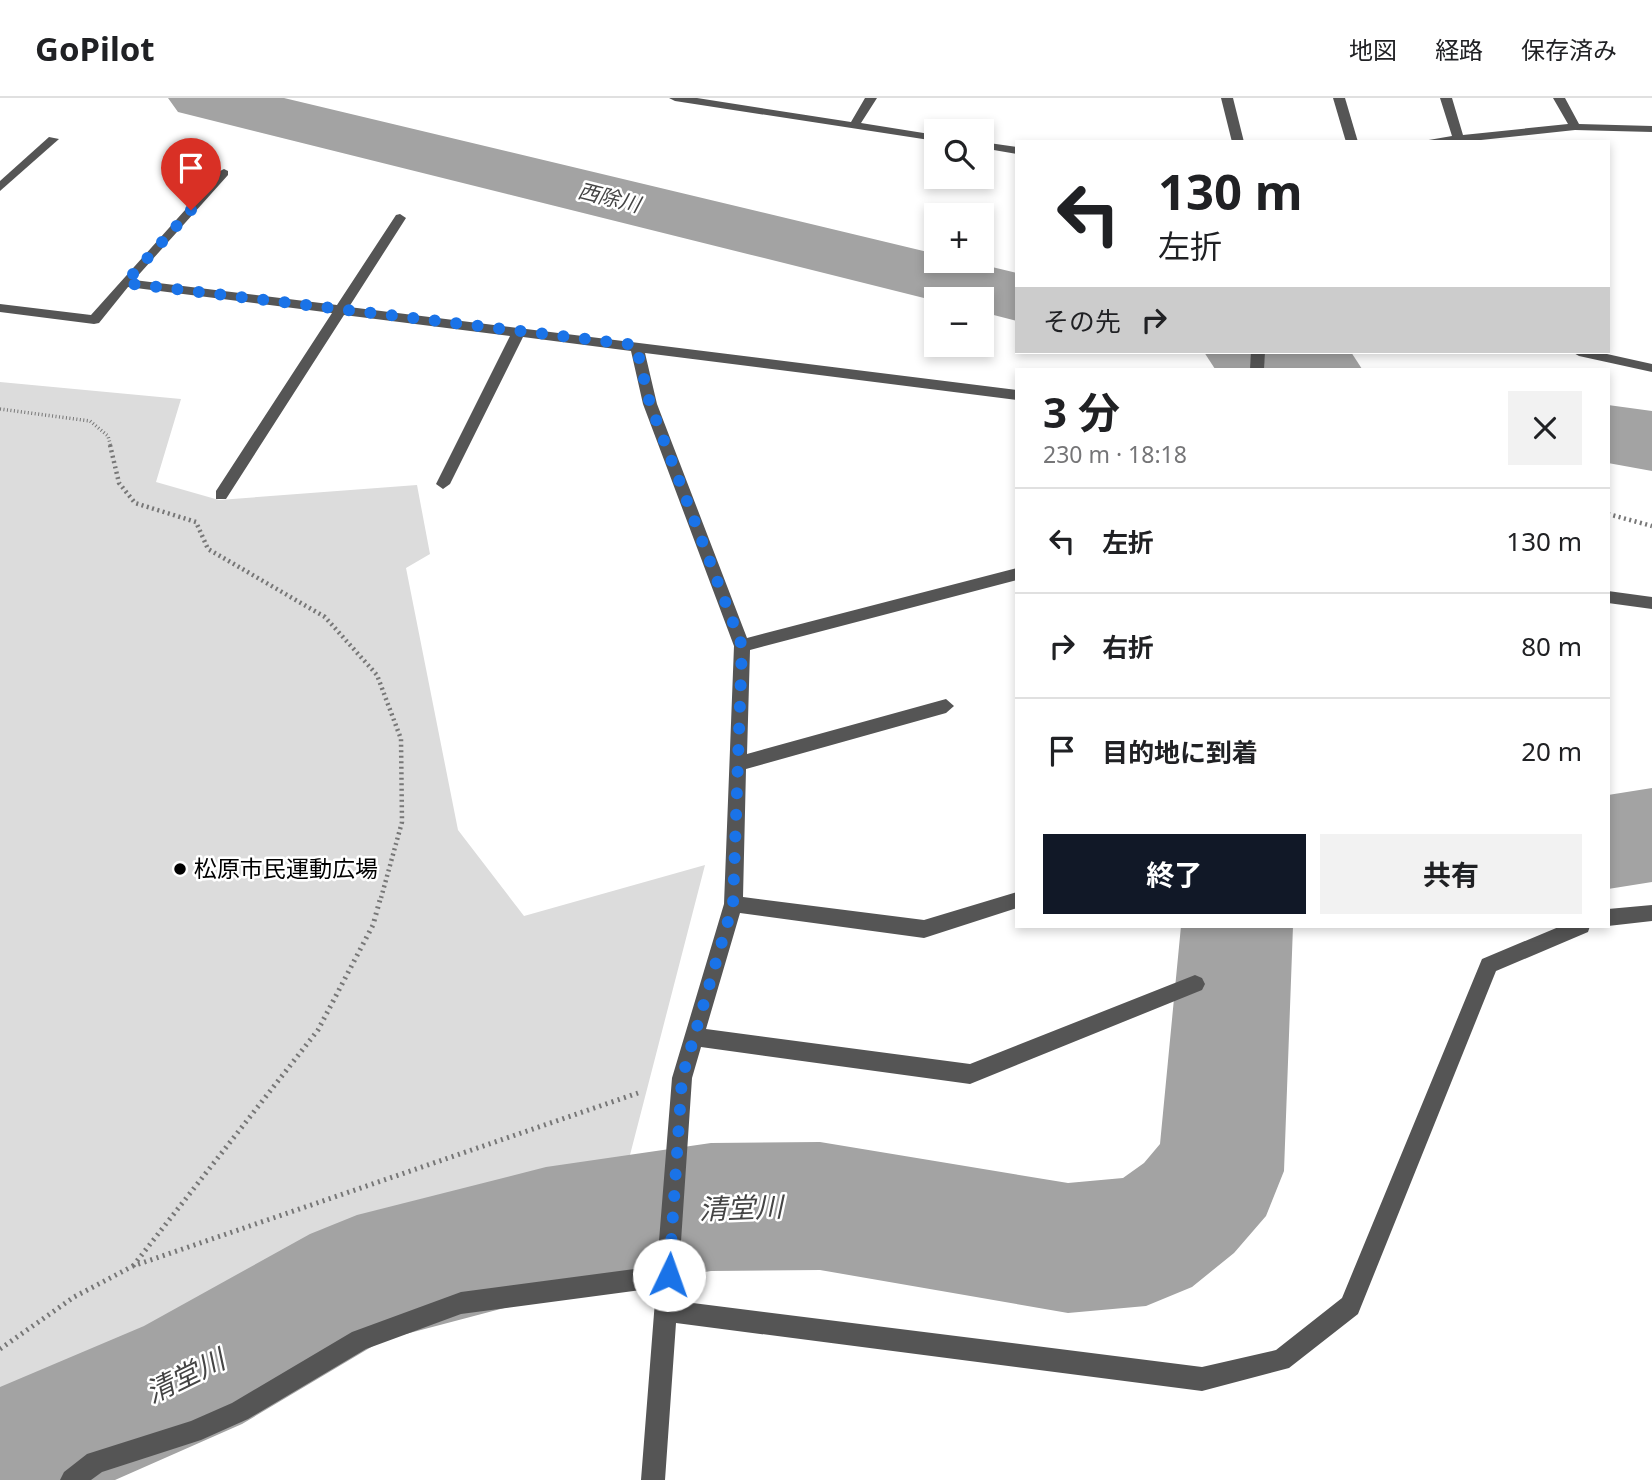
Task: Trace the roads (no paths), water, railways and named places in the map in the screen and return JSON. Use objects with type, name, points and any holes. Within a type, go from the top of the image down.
[{"type":"street","points":[[675,98],[924,136]]},
{"type":"street","points":[[854,126],[870,98]]},
{"type":"street","points":[[1227,98],[1238,140]]},
{"type":"street","points":[[1339,98],[1351,140]]},
{"type":"street","points":[[1446,98],[1459,139]]},
{"type":"street","points":[[1559,98],[1575,127]]},
{"type":"street","points":[[1447,140],[1575,127],[1652,129]]},
{"type":"street","points":[[0,187],[52,139]]},
{"type":"street","points":[[994,147],[1015,150]]},
{"type":"street","points":[[0,308],[94,320],[223,173]]},
{"type":"street","points":[[221,495],[400,218]]},
{"type":"street","points":[[125,283],[636,345],[1015,396]]},
{"type":"street","points":[[443,484],[519,331]]},
{"type":"street","points":[[636,345],[650,404],[742,646],[733,904],[682,1081],[653,1480]]},
{"type":"street","points":[[1588,354],[1652,368]]},
{"type":"street","points":[[742,646],[1015,575]]},
{"type":"street","points":[[1610,597],[1652,603]]},
{"type":"street","points":[[737,764],[946,706]]},
{"type":"street","points":[[733,904],[924,929],[1015,901]]},
{"type":"street","points":[[1610,918],[1652,914]]},
{"type":"street","points":[[667,1311],[1202,1379],[1281,1360],[1350,1306],[1489,965],[1576,928]]},
{"type":"street","points":[[694,1037],[970,1074],[1195,984]]},
{"type":"street","points":[[72,1480],[95,1462],[193,1432],[240,1412],[360,1340],[461,1303],[669,1272]]},
{"type":"waterway","name":"西除川","points":[[201,98],[1015,297]]},
{"type":"waterway","name":"西除川","points":[[1253,354],[1316,368]]},
{"type":"waterway","name":"西除川","points":[[1610,434],[1652,441]]},
{"type":"waterway","name":"清堂川","points":[[1610,842],[1652,835]]},
{"type":"waterway","name":"清堂川","points":[[0,1473],[15,1452],[193,1375],[357,1281],[546,1232],[711,1207],[820,1206],[1068,1248],[1146,1241],[1189,1208],[1221,1171],[1237,928]]},
{"type":"place","name":"松原市民運動広場","points":[[180,869]]}]
